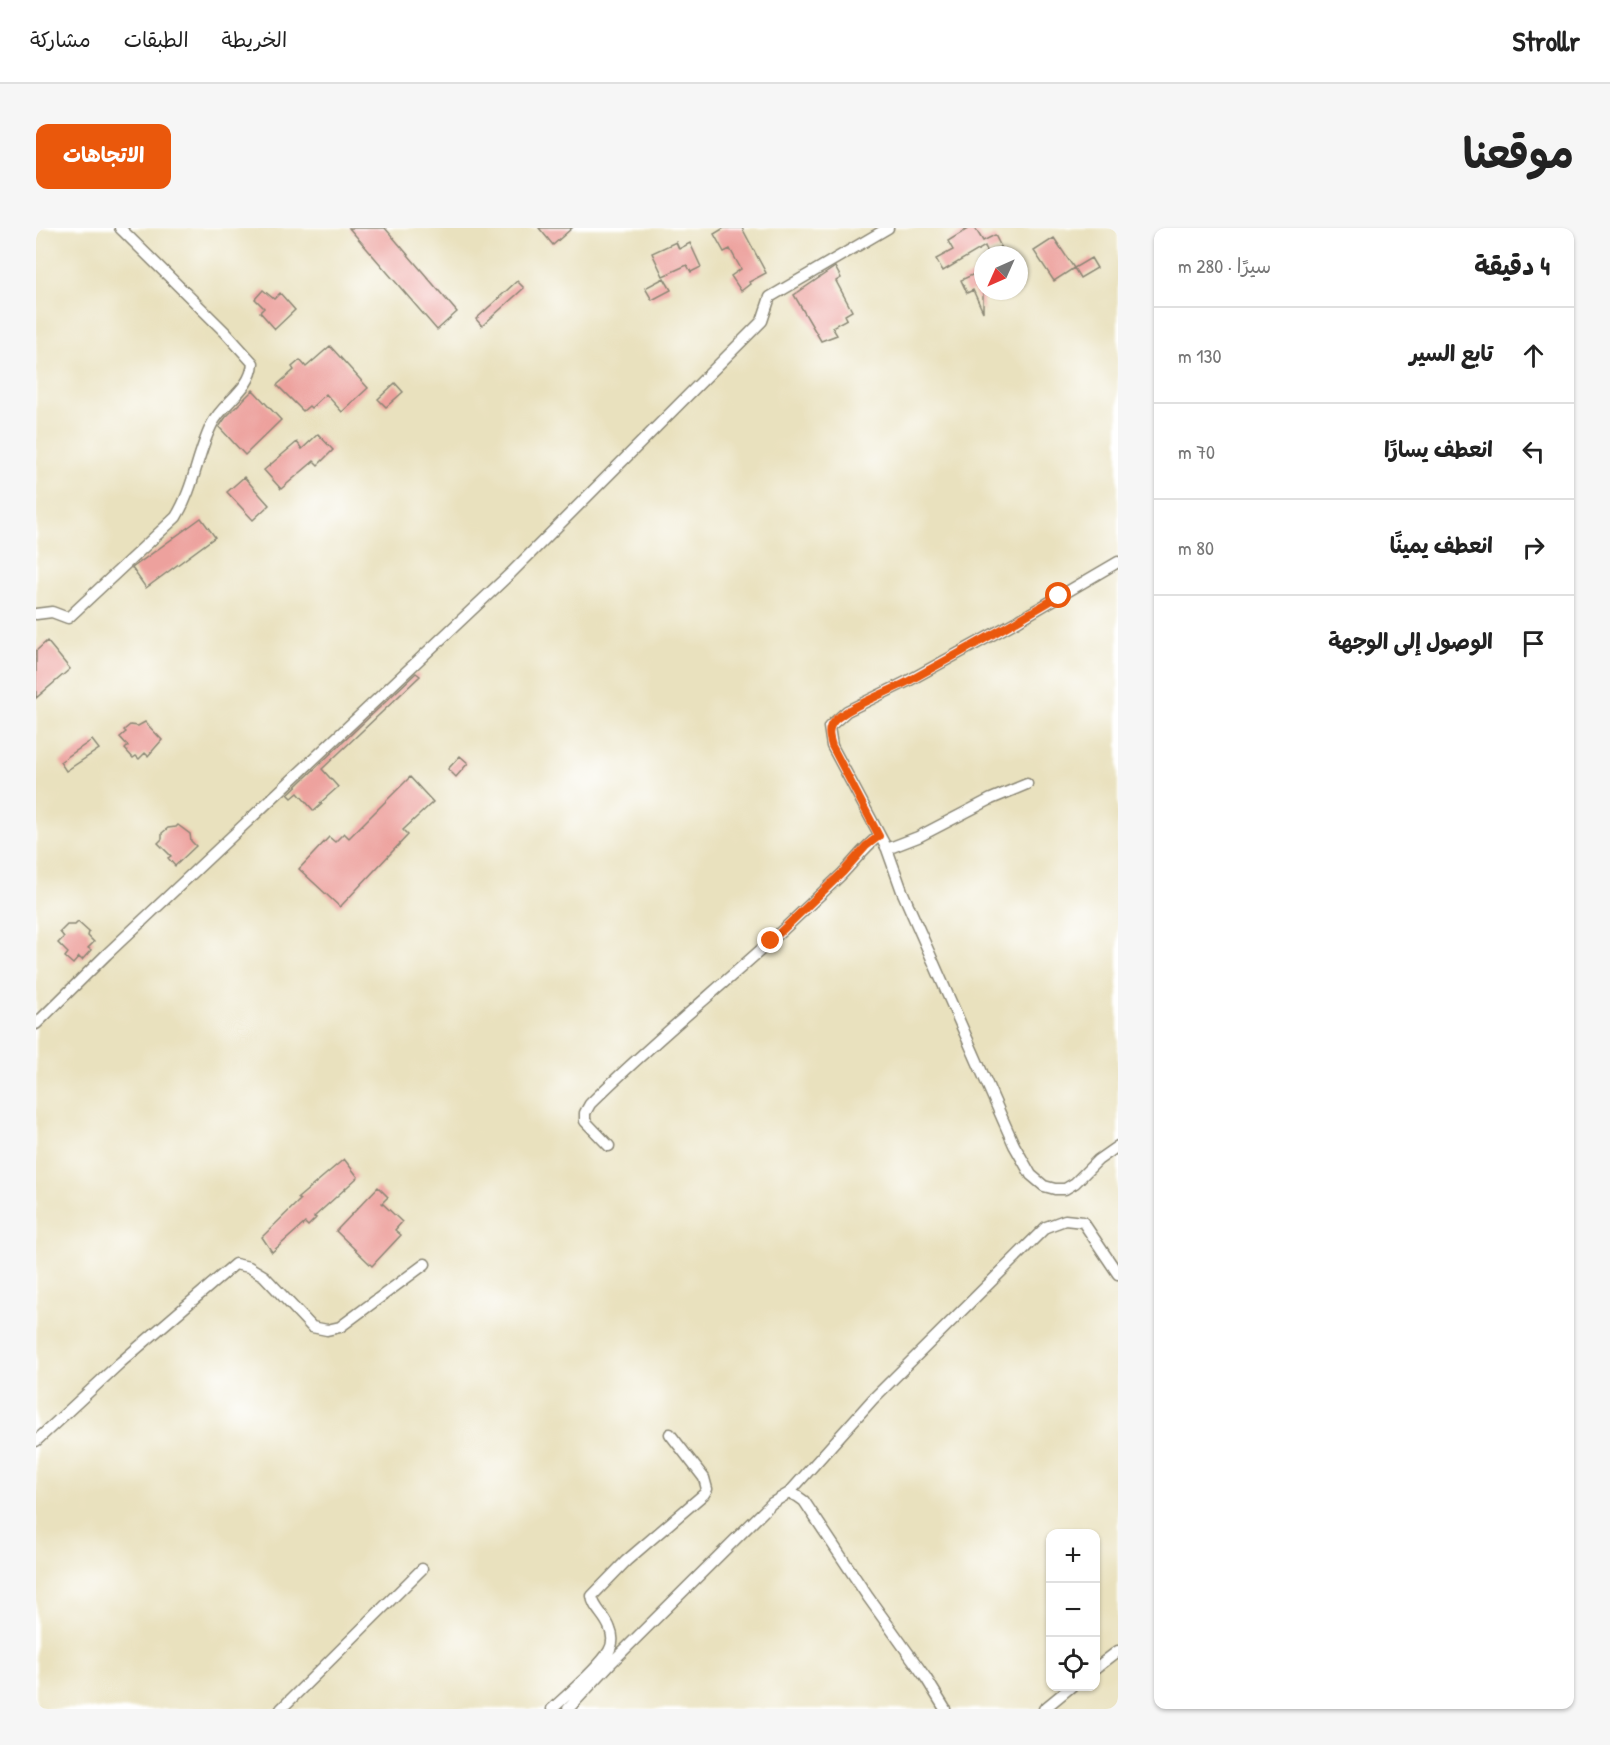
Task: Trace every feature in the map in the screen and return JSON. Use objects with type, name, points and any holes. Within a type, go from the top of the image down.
[{"type":"street","points":[[36,614],[52,612],[68,618],[176,517],[186,501],[213,423],[252,374],[253,363],[226,333],[120,228]]},
{"type":"street","points":[[36,1024],[106,954],[511,573],[762,321],[770,297],[888,228]]},
{"type":"street","points":[[1118,562],[1019,620],[908,681],[847,711],[829,727],[832,746],[887,849],[902,891],[1014,1145],[1031,1175],[1044,1186],[1065,1189],[1075,1184],[1098,1160],[1118,1146]]},
{"type":"street","points":[[887,849],[918,837],[991,799],[1027,784]]},
{"type":"street","points":[[609,1146],[585,1121],[585,1113],[590,1104],[688,1012],[736,973],[879,836]]},
{"type":"street","points":[[568,1709],[610,1664],[772,1503],[789,1493],[873,1399],[1046,1227],[1065,1220],[1083,1222],[1118,1275]]},
{"type":"street","points":[[36,1441],[121,1362],[235,1264],[249,1267],[264,1276],[312,1327],[327,1330],[340,1327],[425,1264]]},
{"type":"street","points":[[552,1709],[602,1660],[610,1649],[611,1630],[592,1596],[626,1561],[707,1490],[704,1478],[670,1434]]},
{"type":"street","points":[[789,1493],[804,1501],[945,1709]]},
{"type":"street","points":[[281,1709],[422,1569]]},
{"type":"street","points":[[1100,1664],[1118,1651]]},
{"type":"street","points":[[1044,1709],[1066,1691]]},
{"type":"building","points":[[349,228],[385,228],[457,312],[437,330]]},
{"type":"building","points":[[539,228],[572,228],[553,245]]},
{"type":"building","points":[[724,228],[742,228],[766,273],[749,282],[750,284],[741,291],[731,276],[741,269],[730,249],[724,252],[714,234]]},
{"type":"building","points":[[969,228],[975,228],[983,241],[995,235],[1000,246],[974,246],[974,253],[943,271],[936,259],[953,250],[948,241]]},
{"type":"building","points":[[1054,238],[1074,268],[1054,281],[1034,251]]},
{"type":"building","points":[[676,242],[679,249],[690,243],[701,267],[691,272],[687,265],[663,276],[652,253]]},
{"type":"building","points":[[1091,258],[1097,268],[1080,278],[1074,268]]},
{"type":"building","points":[[835,267],[841,278],[836,281],[852,311],[845,315],[847,319],[832,327],[837,335],[821,341],[794,295]]},
{"type":"building","points":[[974,274],[974,292],[973,290],[967,293],[961,280]]},
{"type":"building","points":[[664,278],[671,290],[652,300],[645,288]]},
{"type":"building","points":[[517,281],[524,288],[482,326],[476,319]]},
{"type":"building","points":[[263,290],[274,299],[280,293],[295,310],[275,329],[260,312],[264,308],[255,299]]},
{"type":"building","points":[[978,300],[983,300],[983,312]]},
{"type":"building","points":[[330,346],[368,388],[342,412],[326,394],[311,408],[309,406],[303,411],[277,385],[294,370],[292,367],[300,360],[306,367]]},
{"type":"building","points":[[395,383],[403,392],[386,407],[378,399]]},
{"type":"building","points":[[253,390],[281,420],[245,455],[219,427]]},
{"type":"building","points":[[318,434],[333,450],[318,465],[314,461],[281,489],[264,470],[297,442],[302,449]]},
{"type":"building","points":[[244,477],[269,505],[253,520],[227,492]]},
{"type":"building","points":[[201,518],[215,537],[146,588],[132,568]]},
{"type":"building","points":[[47,641],[70,669],[36,698],[36,651]]},
{"type":"building","points":[[416,673],[420,676],[322,769],[338,787],[320,803],[322,804],[314,811],[298,793],[292,798],[288,794]]},
{"type":"building","points":[[145,722],[162,740],[148,756],[145,753],[139,759],[136,756],[133,758],[125,749],[128,746],[120,737],[130,725],[138,726]]},
{"type":"building","points":[[92,740],[99,749],[66,771],[60,762]]},
{"type":"building","points":[[460,756],[468,763],[456,777],[448,769]]},
{"type":"building","points":[[410,777],[433,802],[403,830],[408,835],[340,907],[299,869],[329,837],[335,842],[344,833],[349,838]]},
{"type":"building","points":[[178,825],[190,834],[191,841],[196,846],[175,866],[168,858],[171,856],[158,843],[162,839],[162,833]]},
{"type":"building","points":[[78,922],[89,932],[88,936],[94,942],[88,948],[91,950],[82,960],[79,957],[73,964],[65,957],[68,953],[58,943],[64,937],[60,932],[67,925],[75,925]]},
{"type":"building","points":[[344,1159],[358,1177],[314,1217],[316,1218],[308,1226],[305,1223],[272,1252],[262,1237],[300,1200],[298,1198]]},
{"type":"building","points":[[378,1187],[388,1197],[382,1203],[402,1222],[395,1230],[401,1235],[372,1266],[336,1231]]},
{"type":"route","points":[[771,941],[843,872],[866,846],[879,836],[832,746],[829,727],[847,711],[908,681],[1059,596]]}]
